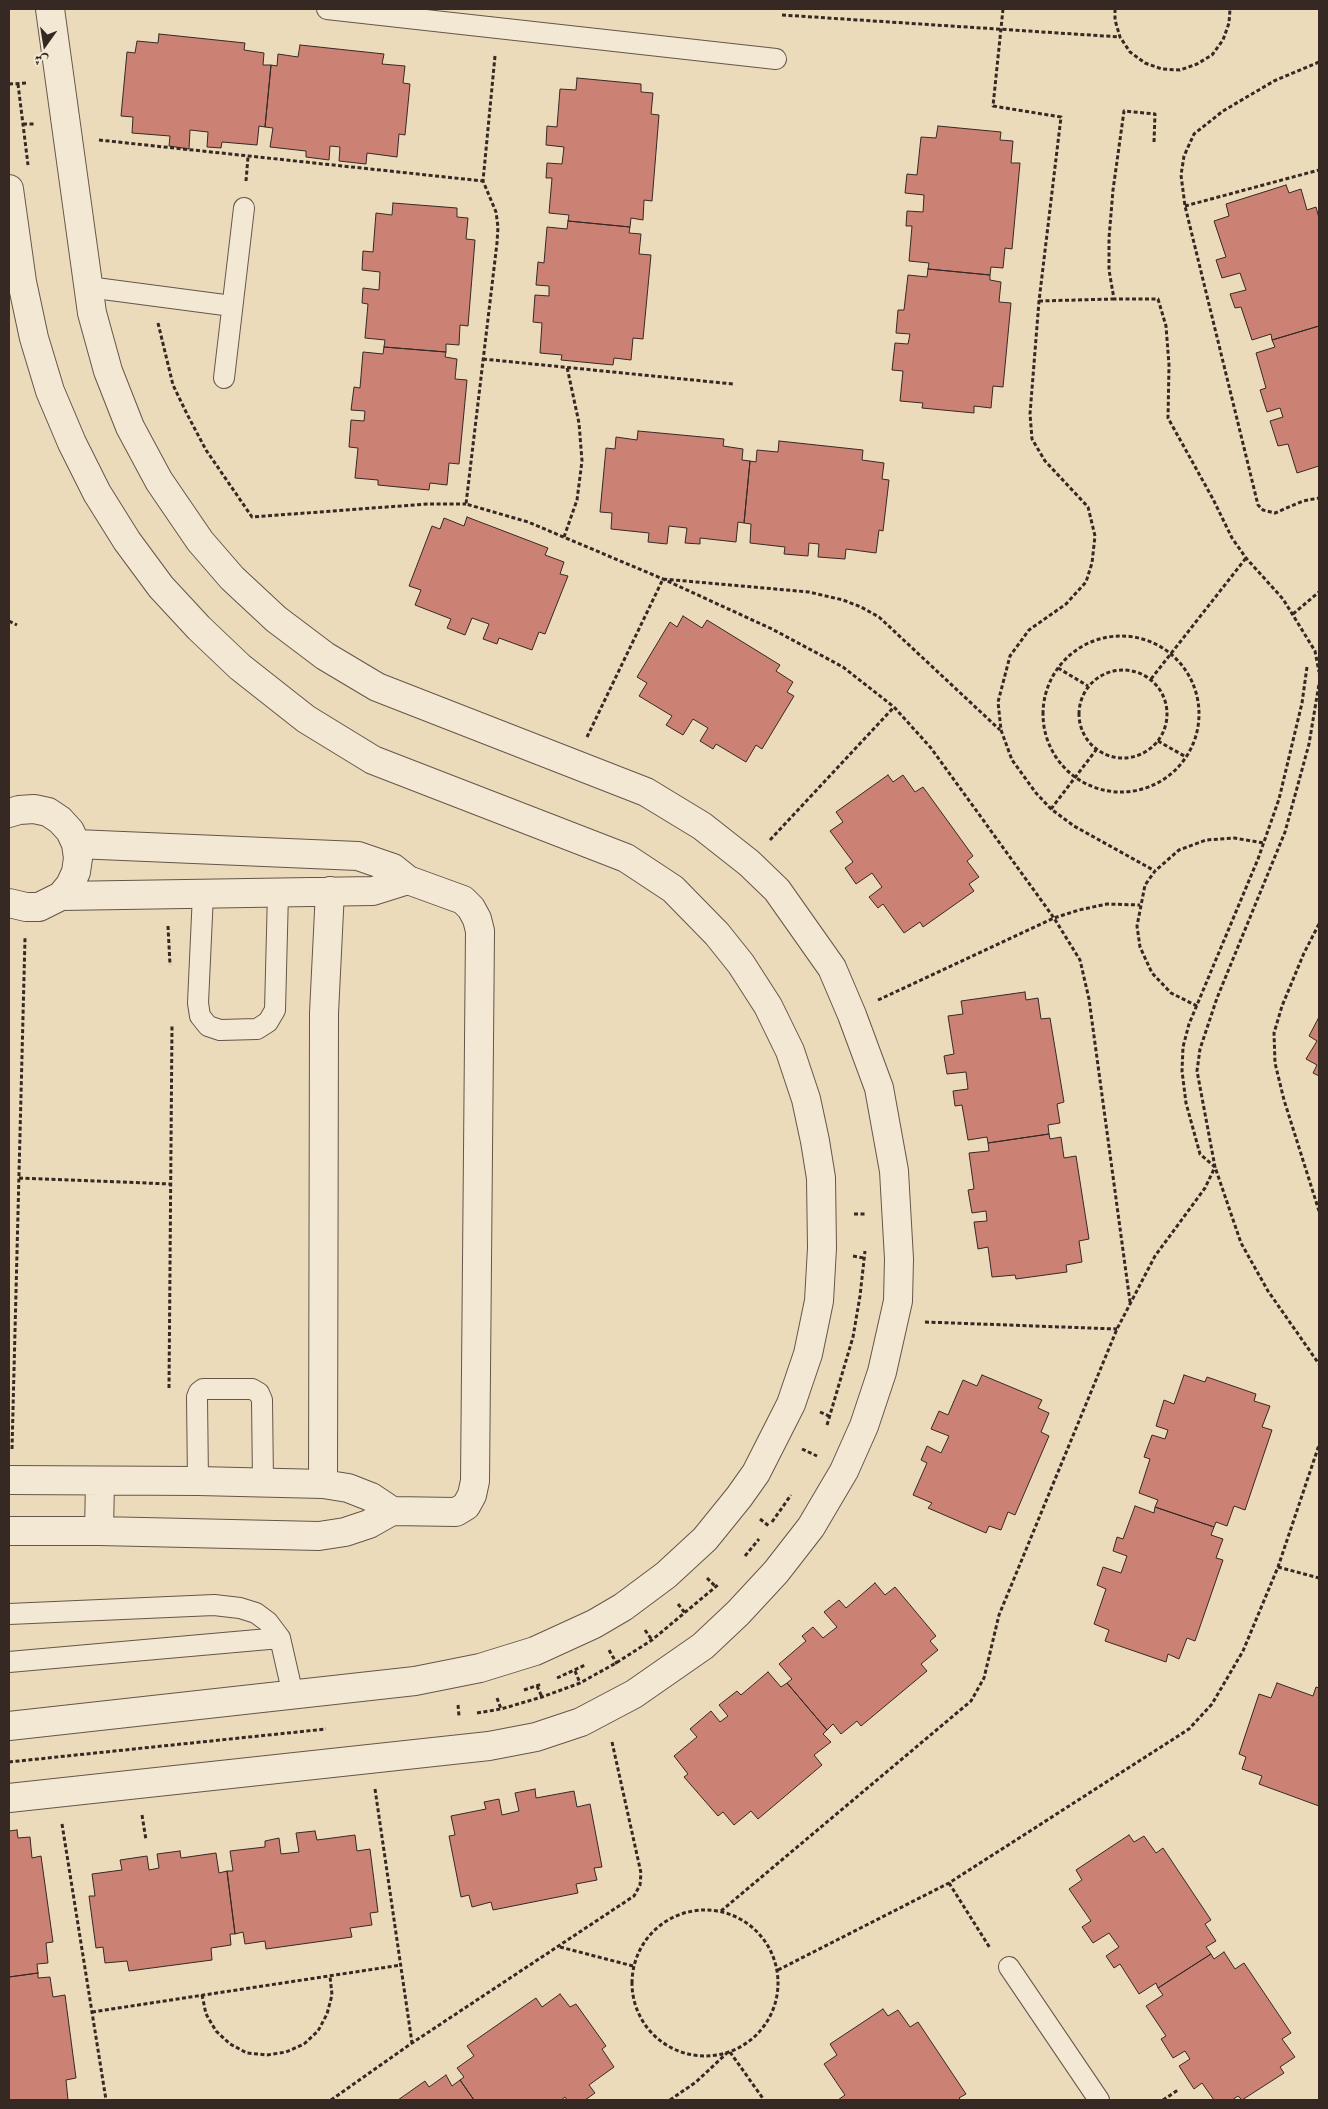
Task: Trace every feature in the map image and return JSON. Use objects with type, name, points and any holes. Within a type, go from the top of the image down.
[{"type":"street","points":[[9,1798],[371,1761],[490,1746],[536,1737],[581,1722],[634,1694],[702,1646],[776,1572],[811,1527],[844,1471],[864,1426],[882,1372],[898,1301],[899,1259],[894,1171],[879,1088],[832,968],[777,890],[749,863],[702,826],[646,792],[377,687],[325,656],[276,619],[232,578],[200,541],[159,481],[130,428],[108,371],[92,313],[50,9]]},
{"type":"street","points":[[9,188],[22,282],[34,338],[50,391],[72,443],[97,493],[127,541],[161,587],[199,628],[240,667],[306,719],[373,760],[626,858],[673,889],[717,934],[741,964],[768,1006],[790,1051],[806,1098],[821,1178],[822,1248],[818,1301],[808,1354],[791,1404],[750,1482],[705,1539],[666,1575],[623,1607],[594,1624],[535,1651],[480,1668],[415,1681],[9,1726]]},
{"type":"street","points":[[9,813],[34,809],[48,812],[60,820],[70,831],[76,844],[78,858],[76,872],[70,885],[61,896],[39,907],[17,905]]},
{"type":"street","points":[[9,1531],[319,1536],[345,1532],[369,1524],[392,1511],[456,1512],[466,1506],[472,1495],[474,1481],[480,930],[474,914],[463,900],[408,880],[393,868],[358,856],[76,844]]},
{"type":"street","points":[[61,896],[374,891],[408,880]]},
{"type":"street","points":[[323,1484],[324,1013],[330,891]]},
{"type":"street","points":[[10,1480],[323,1484],[348,1488],[371,1497],[392,1511]]},
{"type":"street","points":[[99,1531],[100,1481]]},
{"type":"lane","points":[[327,9],[776,59]]},
{"type":"lane","points":[[224,378],[244,208]]},
{"type":"lane","points":[[88,287],[232,306]]},
{"type":"lane","points":[[203,894],[198,1003],[200,1016],[208,1026],[220,1030],[257,1029],[268,1022],[275,1010],[278,893]]},
{"type":"lane","points":[[198,1481],[197,1397],[199,1392],[203,1389],[252,1389],[259,1393],[262,1400],[263,1482]]},
{"type":"lane","points":[[9,1614],[214,1605],[240,1608],[256,1613],[268,1622],[280,1638],[293,1695]]},
{"type":"lane","points":[[9,1662],[280,1638]]},
{"type":"lane","points":[[1011,1970],[1099,2100]]},
{"type":"path","points":[[1003,9],[993,106],[1061,117],[1040,301],[1030,414],[1032,439],[1045,461],[1088,507],[1095,536],[1092,563],[1086,582],[1066,604],[1029,630],[1010,656],[998,702],[1001,730],[1012,760],[1036,793],[1051,809],[1074,826],[1155,871]]},
{"type":"path","points":[[1116,9],[1115,20],[1120,37],[1130,52],[1145,63],[1162,69],[1180,70],[1197,64],[1212,55],[1224,40],[1230,23],[1230,9]]},
{"type":"path","points":[[782,15],[1120,37]]},
{"type":"path","points":[[466,504],[498,226],[496,212],[484,181],[498,28]]},
{"type":"path","points":[[1319,62],[1274,81],[1223,111],[1194,134],[1184,156],[1181,175],[1185,206],[1258,505],[1263,510],[1275,513],[1303,501],[1319,498]]},
{"type":"path","points":[[1114,299],[1109,270],[1109,238],[1113,190],[1124,111],[1156,114],[1154,142]]},
{"type":"path","points":[[23,124],[37,124]]},
{"type":"path","points":[[67,137],[484,181]]},
{"type":"path","points":[[28,164],[35,164]]},
{"type":"path","points":[[1185,206],[1319,170]]},
{"type":"path","points":[[151,296],[173,385],[206,450],[252,517],[427,504],[466,504],[528,522],[663,579],[772,629],[843,667],[894,707],[931,748],[1054,918],[1080,960],[1089,999],[1130,1302]]},
{"type":"path","points":[[1040,301],[1158,298],[1166,326],[1169,365],[1168,418],[1213,499],[1232,538],[1246,558],[1283,599],[1315,651],[1319,672]]},
{"type":"path","points":[[483,358],[734,384]]},
{"type":"path","points":[[564,537],[577,500],[582,461],[579,423],[567,367]]},
{"type":"path","points":[[1151,679],[1246,558]]},
{"type":"path","points":[[663,579],[809,592],[843,600],[861,607],[879,617],[1001,730]]},
{"type":"path","points":[[574,764],[663,579]]},
{"type":"path","points":[[1293,614],[1319,592]]},
{"type":"path","points":[[9,621],[17,625]]},
{"type":"path","points":[[1120,636],[1138,638],[1155,644],[1170,654],[1184,668],[1193,684],[1198,702],[1199,722],[1194,740],[1186,757],[1174,771],[1160,781],[1144,788],[1126,792],[1091,786],[1076,777],[1052,751],[1046,735],[1043,718],[1044,700],[1049,683],[1058,668],[1078,650],[1102,638],[1120,636]]},
{"type":"path","points":[[1215,1167],[1200,1154],[1186,1103],[1182,1071],[1183,1046],[1196,1006],[1264,843],[1279,799],[1294,739],[1307,667]]},
{"type":"path","points":[[1058,668],[1088,686]]},
{"type":"path","points":[[1125,669],[1139,672],[1151,679],[1160,689],[1166,702],[1168,716],[1165,730],[1158,741],[1148,751],[1136,757],[1122,759],[1096,750],[1086,740],[1080,726],[1078,712],[1081,698],[1088,686],[1099,676],[1111,671],[1125,669]]},
{"type":"path","points":[[1319,684],[1309,744],[1285,832],[1217,998],[1200,1049],[1197,1071],[1215,1167],[1241,1243],[1255,1270],[1319,1364]]},
{"type":"path","points":[[749,863],[894,707]]},
{"type":"path","points":[[1158,741],[1186,757]]},
{"type":"path","points":[[1051,809],[1096,750]]},
{"type":"path","points":[[1196,1006],[1171,993],[1152,973],[1140,947],[1137,926],[1145,884],[1155,871],[1179,850],[1206,840],[1234,838],[1264,843]]},
{"type":"path","points":[[166,895],[170,969]]},
{"type":"path","points":[[852,1015],[885,996],[1054,918],[1107,904],[1140,905]]},
{"type":"path","points":[[10,1480],[19,1178],[17,905]]},
{"type":"path","points":[[1319,924],[1304,953],[1285,998],[1274,1033],[1275,1063],[1284,1100],[1319,1211]]},
{"type":"path","points":[[169,1392],[172,1015]]},
{"type":"path","points":[[721,1911],[971,1701],[984,1678],[999,1615],[1117,1329],[1154,1256],[1205,1188],[1215,1167]]},
{"type":"path","points":[[19,1178],[171,1184]]},
{"type":"path","points":[[854,1214],[867,1214]]},
{"type":"path","points":[[852,1256],[864,1258]]},
{"type":"path","points":[[854,1295],[860,1296]]},
{"type":"path","points":[[895,1320],[1117,1329]]},
{"type":"path","points":[[819,1412],[830,1417]]},
{"type":"path","points":[[776,1435],[844,1471]]},
{"type":"path","points":[[778,1970],[949,1883],[1189,1729],[1212,1704],[1243,1651],[1278,1567],[1319,1445]]},
{"type":"path","points":[[758,1517],[769,1526]]},
{"type":"path","points":[[737,1553],[743,1558]]},
{"type":"path","points":[[1278,1567],[1319,1578]]},
{"type":"path","points":[[705,1576],[716,1587]]},
{"type":"path","points":[[676,1601],[686,1613]]},
{"type":"path","points":[[594,1624],[634,1694]]},
{"type":"path","points":[[643,1627],[652,1640]]},
{"type":"path","points":[[575,1671],[580,1683]]},
{"type":"path","points":[[537,1686],[542,1696]]},
{"type":"path","points":[[497,1698],[501,1709]]},
{"type":"path","points":[[458,1705],[459,1716]]},
{"type":"path","points":[[331,2100],[412,2043],[560,1947],[634,1896],[640,1885],[641,1873],[605,1710]]},
{"type":"path","points":[[45,1721],[55,1794],[106,2100]]},
{"type":"path","points":[[371,1761],[412,2043]]},
{"type":"path","points":[[949,1883],[1004,1970],[1011,1970]]},
{"type":"path","points":[[670,2100],[696,2082],[729,2053],[749,2042],[763,2028],[774,2010],[778,1991],[778,1970],[771,1950],[758,1932],[741,1919],[721,1911],[698,1910],[676,1916],[656,1928],[642,1945],[633,1966],[632,1989],[636,2010],[648,2029],[664,2044],[684,2053],[698,2056],[706,2057],[729,2053]]},
{"type":"path","points":[[560,1947],[633,1966]]},
{"type":"path","points":[[92,2012],[401,1965]]},
{"type":"path","points":[[202,1995],[206,2014],[216,2031],[230,2044],[247,2053],[267,2056],[286,2052],[304,2044],[318,2031],[327,2014],[332,1995],[330,1976]]},
{"type":"path","points":[[729,2053],[764,2100]]},
{"type":"path","points":[[1163,2100],[1178,2090]]},
{"type":"building","points":[[159,34],[245,43],[244,50],[264,53],[263,65],[271,65],[265,127],[259,126],[257,145],[222,142],[221,148],[207,147],[208,132],[190,130],[189,149],[169,146],[170,136],[132,133],[133,117],[121,116],[127,52],[135,53],[137,41],[158,43]]},
{"type":"building","points":[[300,45],[384,54],[382,64],[405,66],[403,83],[410,84],[405,135],[399,134],[397,157],[367,153],[366,164],[339,161],[340,147],[330,146],[329,160],[306,157],[306,151],[270,147],[273,128],[265,127],[271,65],[277,66],[278,54],[298,57]]},
{"type":"building","points":[[577,78],[641,84],[641,92],[653,93],[651,114],[659,115],[652,201],[644,200],[643,220],[631,218],[630,227],[568,221],[569,215],[549,213],[552,178],[546,178],[547,163],[562,164],[564,147],[546,145],[547,126],[557,127],[560,89],[576,90]]},
{"type":"building","points":[[938,126],[1001,132],[1000,140],[1013,141],[1011,163],[1020,163],[1012,249],[1005,248],[1003,268],[991,267],[990,275],[928,269],[929,263],[909,261],[912,226],[906,226],[907,211],[923,212],[924,195],[905,193],[907,174],[917,175],[921,137],[936,138]]},
{"type":"building","points":[[1286,185],[1289,193],[1301,189],[1307,210],[1316,207],[1319,218],[1319,326],[1272,340],[1271,334],[1252,340],[1241,307],[1235,308],[1230,294],[1246,290],[1240,273],[1222,278],[1216,260],[1226,257],[1214,221],[1229,216],[1226,204]]},
{"type":"building","points":[[393,203],[457,208],[457,217],[468,218],[466,239],[475,240],[468,326],[460,325],[459,345],[446,344],[446,352],[384,347],[385,340],[365,338],[368,304],[362,303],[363,288],[379,290],[380,272],[362,270],[363,251],[373,252],[376,213],[392,215]]},
{"type":"building","points":[[568,221],[630,227],[629,233],[641,234],[639,254],[651,255],[643,339],[633,338],[631,360],[614,358],[613,365],[561,360],[562,355],[540,353],[542,323],[533,322],[535,295],[549,296],[549,286],[536,285],[538,262],[544,263],[547,227],[567,229]]},
{"type":"building","points":[[928,269],[990,275],[990,280],[1001,282],[999,302],[1011,303],[1003,387],[993,386],[991,408],[974,406],[974,413],[922,408],[923,403],[900,401],[903,371],[892,370],[895,343],[908,344],[910,334],[896,333],[898,310],[904,310],[908,275],[927,277]]},
{"type":"building","points":[[1319,326],[1319,466],[1297,473],[1288,444],[1278,446],[1270,421],[1283,417],[1280,408],[1267,412],[1260,390],[1266,388],[1256,353],[1275,347],[1272,340]]},
{"type":"building","points":[[384,347],[446,352],[445,357],[457,359],[455,379],[467,380],[459,464],[449,463],[447,485],[430,483],[429,490],[378,485],[378,480],[355,478],[358,448],[349,447],[351,420],[364,421],[365,411],[351,410],[354,387],[360,388],[363,352],[383,354]]},
{"type":"building","points":[[638,431],[724,439],[723,446],[743,449],[742,460],[750,461],[744,523],[738,522],[736,542],[700,538],[700,544],[685,543],[687,528],[669,526],[667,544],[648,542],[649,533],[611,529],[612,513],[600,512],[606,448],[615,449],[616,437],[637,440]]},
{"type":"building","points":[[779,441],[863,450],[862,460],[884,463],[882,479],[889,480],[883,531],[879,530],[876,553],[846,549],[845,559],[818,557],[819,544],[809,543],[808,556],[784,554],[785,547],[750,543],[751,524],[744,523],[750,461],[756,462],[757,450],[778,452]]},
{"type":"building","points":[[467,517],[548,548],[545,555],[564,562],[560,574],[568,576],[545,634],[539,632],[532,650],[499,638],[497,644],[483,639],[489,624],[472,618],[465,635],[447,628],[451,619],[415,605],[421,590],[409,586],[432,526],[440,529],[444,518],[464,526]]},
{"type":"building","points":[[683,616],[702,628],[707,620],[780,665],[776,671],[793,682],[787,692],[794,696],[762,749],[756,745],[746,762],[716,744],[713,749],[700,741],[708,728],[693,719],[683,735],[666,725],[672,716],[639,696],[647,683],[637,677],[670,622],[677,627]]},
{"type":"building","points":[[888,775],[893,782],[903,775],[915,792],[923,787],[973,856],[967,861],[979,877],[969,884],[974,891],[923,927],[920,922],[904,933],[883,904],[878,908],[869,897],[882,887],[872,873],[856,884],[845,868],[853,862],[830,831],[843,822],[836,812]]},
{"type":"building","points":[[1025,992],[1026,1000],[1038,998],[1041,1019],[1050,1018],[1064,1102],[1057,1104],[1060,1123],[1048,1125],[1049,1134],[988,1143],[987,1137],[968,1140],[962,1105],[955,1106],[953,1091],[968,1089],[966,1072],[947,1074],[944,1056],[954,1054],[948,1016],[963,1014],[961,1001]]},
{"type":"building","points":[[1319,1017],[1319,1076],[1313,1073],[1317,1065],[1306,1059],[1317,1041],[1309,1036]]},
{"type":"building","points":[[1049,1134],[1050,1139],[1061,1137],[1064,1158],[1076,1156],[1089,1239],[1079,1241],[1082,1262],[1066,1265],[1067,1272],[1016,1279],[1015,1275],[992,1277],[988,1247],[978,1249],[974,1222],[987,1221],[986,1211],[972,1213],[968,1190],[974,1189],[969,1153],[989,1151],[988,1143]]},
{"type":"building","points":[[982,1375],[1042,1400],[1038,1408],[1049,1413],[1041,1432],[1049,1436],[1015,1515],[1008,1512],[1001,1530],[989,1526],[986,1533],[928,1508],[932,1503],[913,1495],[927,1463],[921,1460],[927,1446],[941,1453],[949,1436],[931,1429],[939,1411],[948,1415],[963,1380],[977,1386]]},
{"type":"building","points":[[1184,1375],[1205,1382],[1207,1377],[1256,1394],[1254,1401],[1270,1406],[1262,1427],[1272,1430],[1245,1510],[1234,1506],[1227,1526],[1216,1522],[1214,1527],[1155,1507],[1158,1500],[1139,1493],[1150,1459],[1144,1457],[1152,1435],[1165,1439],[1168,1430],[1156,1426],[1164,1400],[1174,1404]]},
{"type":"building","points":[[1135,1506],[1154,1513],[1155,1507],[1214,1527],[1211,1535],[1223,1539],[1216,1558],[1223,1560],[1195,1641],[1187,1638],[1179,1659],[1168,1654],[1166,1662],[1105,1641],[1109,1630],[1094,1624],[1106,1589],[1097,1585],[1103,1567],[1121,1573],[1127,1556],[1113,1551],[1117,1537],[1123,1539]]},
{"type":"building","points":[[875,1583],[885,1595],[895,1587],[936,1636],[930,1641],[938,1650],[921,1664],[927,1671],[861,1726],[857,1721],[841,1734],[833,1724],[827,1730],[787,1683],[792,1679],[779,1664],[806,1641],[802,1636],[813,1627],[823,1638],[837,1627],[824,1612],[839,1600],[846,1608]]},
{"type":"building","points":[[768,1672],[781,1687],[787,1683],[827,1730],[823,1734],[831,1742],[814,1755],[822,1765],[758,1819],[751,1811],[734,1825],[723,1812],[718,1816],[684,1777],[688,1774],[674,1756],[697,1737],[690,1729],[711,1711],[720,1722],[728,1716],[719,1705],[737,1691],[741,1695]]},
{"type":"building","points":[[1277,1683],[1313,1696],[1316,1687],[1319,1688],[1319,1806],[1259,1784],[1262,1776],[1242,1769],[1246,1757],[1239,1754],[1259,1694],[1271,1698]]},
{"type":"building","points":[[535,1789],[536,1798],[574,1791],[577,1807],[590,1804],[602,1867],[594,1868],[597,1880],[576,1884],[578,1893],[493,1910],[491,1902],[472,1907],[469,1895],[461,1897],[449,1836],[455,1835],[451,1816],[486,1809],[484,1802],[499,1799],[502,1815],[519,1811],[515,1793]]},
{"type":"building","points":[[17,1830],[18,1838],[30,1837],[32,1858],[41,1856],[53,1942],[46,1943],[48,1963],[37,1964],[38,1973],[9,1977],[9,1831]]},
{"type":"building","points":[[315,1831],[317,1840],[355,1835],[357,1851],[370,1849],[378,1912],[370,1913],[372,1925],[350,1928],[352,1937],[266,1949],[265,1941],[245,1944],[243,1932],[235,1934],[227,1871],[233,1871],[230,1851],[265,1847],[265,1841],[279,1838],[281,1854],[299,1852],[296,1833]]},
{"type":"building","points":[[1129,1835],[1134,1842],[1144,1836],[1156,1853],[1163,1848],[1211,1920],[1205,1924],[1216,1941],[1206,1947],[1211,1954],[1158,1988],[1156,1983],[1139,1994],[1120,1964],[1114,1968],[1106,1956],[1119,1947],[1109,1933],[1093,1943],[1082,1927],[1091,1921],[1069,1889],[1082,1880],[1076,1870]]},
{"type":"building","points":[[180,1851],[181,1858],[216,1853],[219,1873],[227,1871],[235,1934],[230,1934],[231,1945],[211,1948],[212,1960],[129,1971],[127,1961],[105,1963],[103,1947],[96,1948],[89,1896],[95,1896],[92,1874],[122,1870],[120,1860],[147,1856],[149,1870],[159,1868],[157,1854]]},
{"type":"building","points":[[1224,1952],[1235,1969],[1244,1963],[1291,2033],[1282,2039],[1295,2057],[1280,2067],[1284,2073],[1242,2100],[1238,2096],[1232,2100],[1214,2100],[1202,2083],[1194,2089],[1179,2066],[1190,2059],[1185,2051],[1173,2058],[1161,2039],[1166,2036],[1146,2006],[1163,1995],[1158,1988],[1211,1954],[1214,1959]]},
{"type":"building","points":[[38,1973],[38,1978],[50,1977],[53,1997],[65,1995],[76,2078],[66,2080],[68,2100],[9,2100],[9,1977]]},
{"type":"building","points":[[560,1994],[570,2007],[576,2004],[606,2046],[602,2049],[614,2067],[589,2085],[595,2093],[585,2100],[567,2100],[565,2097],[561,2100],[474,2100],[460,2080],[464,2077],[457,2068],[474,2056],[467,2046],[536,1998],[542,2007]]},
{"type":"building","points":[[883,2009],[888,2016],[898,2010],[910,2027],[918,2022],[966,2094],[959,2098],[961,2100],[838,2100],[845,2095],[824,2064],[837,2055],[830,2044]]},
{"type":"building","points":[[446,2075],[452,2086],[460,2080],[474,2100],[398,2100],[425,2081],[429,2087]]}]
